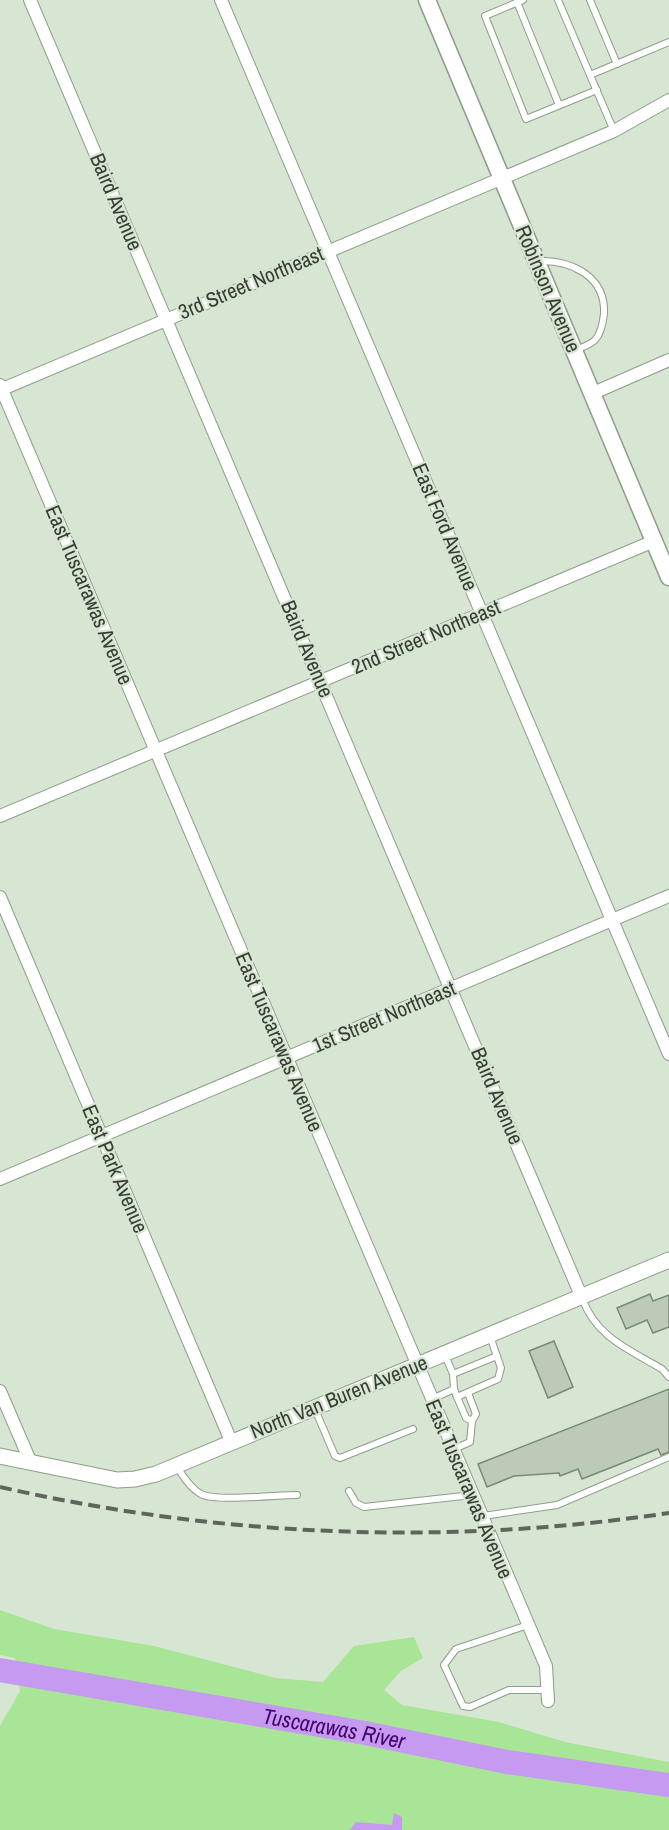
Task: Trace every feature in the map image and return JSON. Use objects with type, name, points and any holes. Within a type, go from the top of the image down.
[{"type":"main road","name":"Robinson Avenue","points":[[427,0],[669,577]]},
{"type":"street","name":"Baird Avenue","points":[[30,0],[582,1298]]},
{"type":"street","name":"East Ford Avenue","points":[[221,0],[669,1054]]},
{"type":"street","name":"3rd Street Northeast","points":[[0,388],[614,131],[669,100]]},
{"type":"street","points":[[591,393],[669,360]]},
{"type":"street","name":"East Tuscarawas Avenue","points":[[0,388],[546,1666],[547,1695]]},
{"type":"street","name":"2nd Street Northeast","points":[[0,816],[654,541]]},
{"type":"street","name":"1st Street Northeast","points":[[0,1179],[669,896]]},
{"type":"street","name":"East Park Avenue","points":[[0,897],[231,1441]]},
{"type":"street","name":"North Van Buren Avenue","points":[[0,1456],[124,1480],[156,1474],[669,1260]]},
{"type":"street","points":[[0,1391],[31,1463]]},
{"type":"lane","points":[[558,0],[614,131]]},
{"type":"lane","points":[[590,0],[617,64]]},
{"type":"lane","points":[[560,105],[520,1],[485,16],[526,119],[597,90]]},
{"type":"lane","points":[[590,75],[669,42]]},
{"type":"lane","points":[[536,261],[554,260],[574,266],[588,275],[598,286],[604,308],[603,321],[594,341],[574,351]]},
{"type":"lane","points":[[582,1298],[595,1325],[606,1336],[662,1369],[669,1377]]},
{"type":"lane","points":[[457,1397],[498,1379],[501,1368],[489,1336]]},
{"type":"lane","points":[[445,1354],[453,1374],[453,1389],[466,1418],[472,1421]]},
{"type":"lane","points":[[453,1374],[497,1356]]},
{"type":"lane","points":[[431,1400],[453,1389]]},
{"type":"lane","points":[[453,1450],[470,1442],[472,1421],[476,1414],[468,1393]]},
{"type":"lane","points":[[314,1407],[335,1456],[340,1458],[413,1429]]},
{"type":"lane","points":[[481,1516],[504,1510],[557,1505],[669,1457]]},
{"type":"lane","points":[[176,1465],[185,1479],[202,1495],[222,1497],[297,1495]]},
{"type":"lane","points":[[349,1491],[357,1503],[364,1507],[472,1495]]},
{"type":"lane","points":[[528,1625],[456,1649],[444,1665],[463,1706],[470,1707],[509,1690],[547,1695]]},
{"type":"green space","points":[[0,1610],[54,1629],[154,1646],[276,1678],[323,1682],[354,1646],[414,1637],[423,1658],[401,1671],[384,1690],[402,1705],[499,1722],[565,1742],[669,1762],[669,1830],[0,1830],[0,1726],[20,1691],[15,1658],[0,1655]]},
{"type":"shaded area","points":[[394,1813],[402,1817],[402,1830],[350,1830],[356,1822],[392,1825]]},
{"type":"building","points":[[650,1294],[653,1301],[669,1295],[669,1327],[653,1333],[647,1320],[626,1329],[617,1308]]},
{"type":"building","points":[[554,1341],[573,1387],[548,1398],[529,1351]]},
{"type":"building","points":[[669,1389],[669,1452],[661,1455],[658,1449],[582,1479],[578,1469],[560,1476],[559,1473],[514,1476],[487,1487],[478,1464]]},
{"type":"waterway","name":"Tuscarawas River","points":[[0,1670],[365,1733],[507,1762],[669,1785]]},
{"type":"railway","points":[[0,1487],[83,1504],[166,1517],[250,1526],[333,1531],[501,1530],[669,1513]]}]
